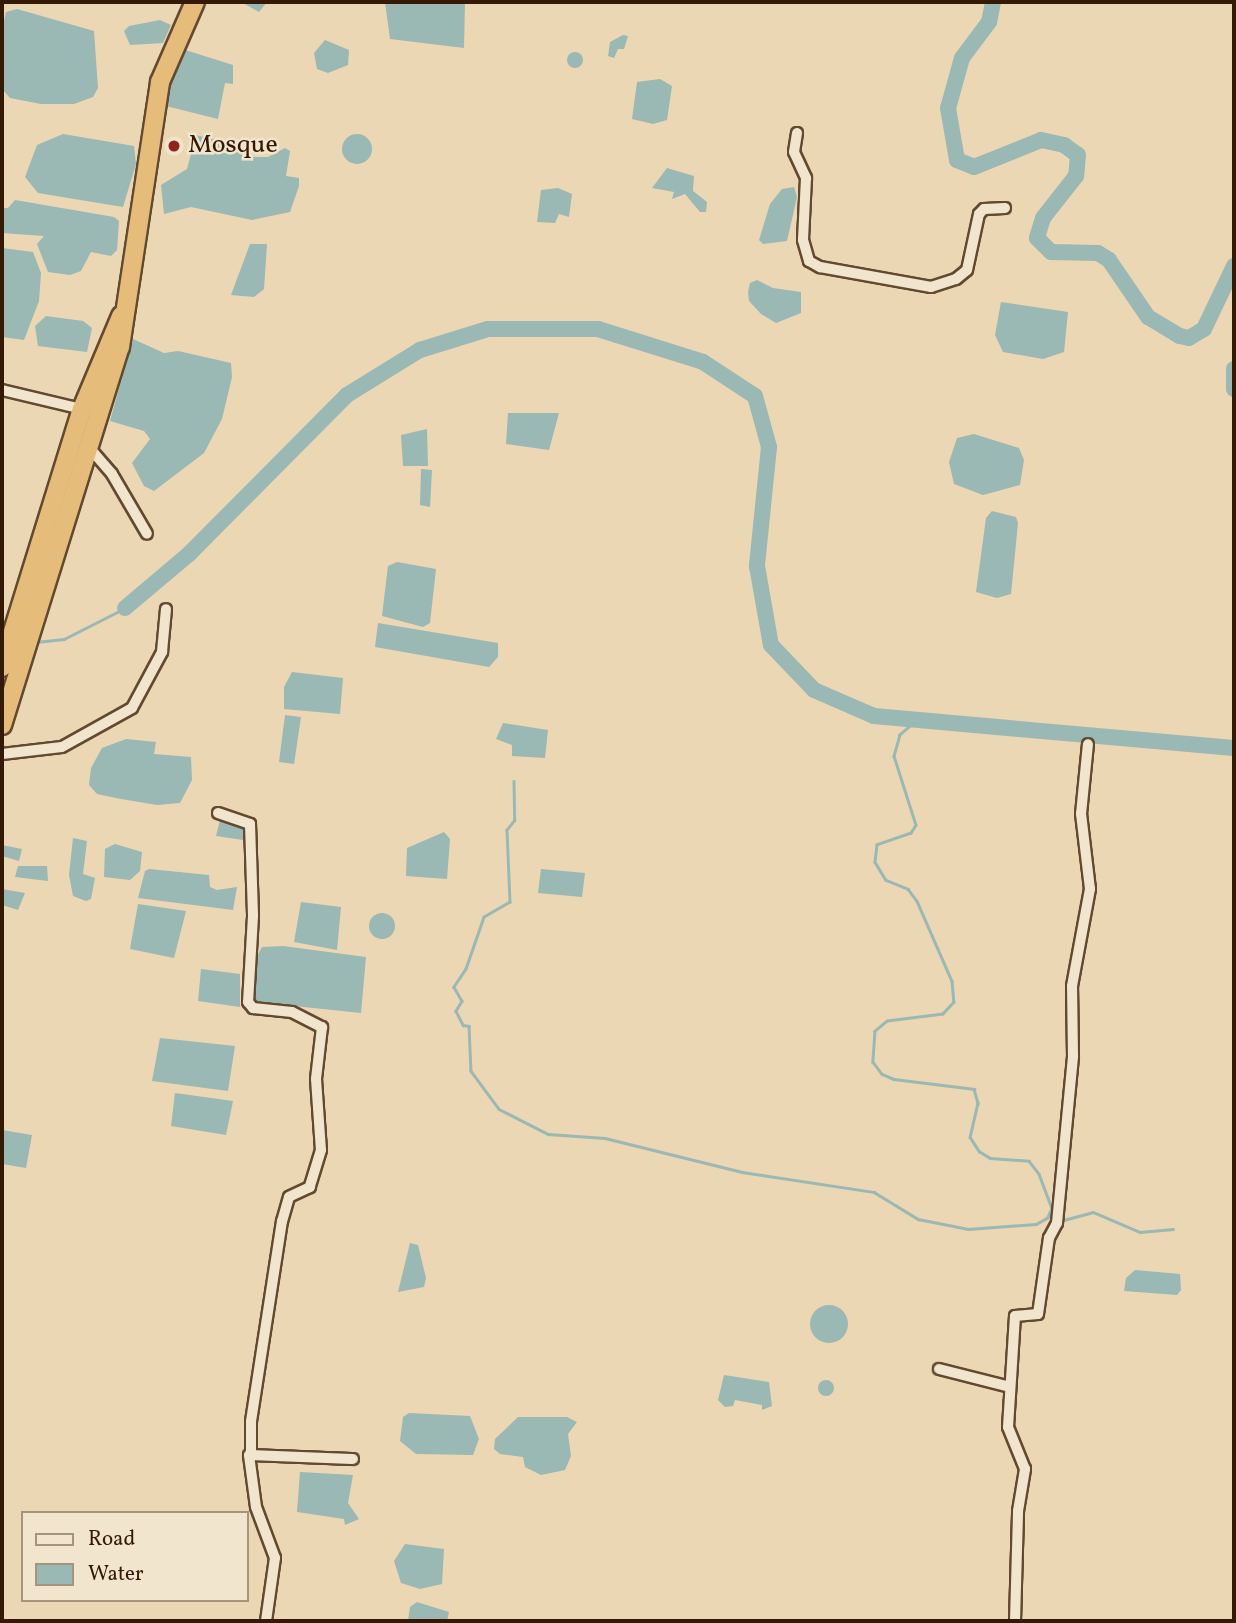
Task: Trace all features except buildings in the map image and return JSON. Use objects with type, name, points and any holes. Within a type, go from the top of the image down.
[{"type":"highway","points":[[2,725],[15,693],[121,347],[124,310],[160,82],[195,2]]},
{"type":"highway","points":[[2,667],[82,409],[107,340],[124,310]]},
{"type":"street","points":[[797,133],[794,152],[806,178],[803,240],[809,261],[820,267],[931,287],[956,279],[967,270],[979,214],[984,209],[1005,208]]},
{"type":"street","points":[[2,390],[82,409]]},
{"type":"street","points":[[75,434],[91,448],[147,534]]},
{"type":"street","points":[[2,754],[62,747],[132,708],[162,652],[166,609]]},
{"type":"street","points":[[1014,1621],[1018,1511],[1025,1469],[1008,1427],[1015,1316],[1038,1314],[1049,1238],[1057,1223],[1058,1171],[1073,1056],[1072,986],[1090,889],[1081,828],[1088,744]]},
{"type":"street","points":[[218,813],[250,824],[253,916],[248,1002],[253,1008],[292,1012],[322,1027],[316,1079],[321,1150],[310,1187],[289,1197],[282,1221],[251,1422],[256,1507],[275,1558],[265,1621]]},
{"type":"street","points":[[939,1370],[1010,1387]]},
{"type":"street","points":[[251,1452],[353,1459]]},
{"type":"water","points":[[241,2],[267,2],[259,12]]},
{"type":"water","points":[[385,2],[465,2],[464,48],[390,39]]},
{"type":"water","points":[[17,9],[94,31],[98,88],[93,97],[74,104],[41,104],[10,98],[2,89],[2,30],[6,12]]},
{"type":"water","points":[[160,20],[171,25],[163,43],[130,45],[124,31],[129,26]]},
{"type":"water","points":[[623,35],[628,36],[624,49],[618,49],[614,58],[608,56],[610,42]]},
{"type":"water","points":[[325,40],[349,50],[348,65],[328,73],[317,69],[314,53]]},
{"type":"water","points":[[182,49],[233,65],[233,84],[225,83],[218,119],[166,106],[173,65]]},
{"type":"water","points":[[575,52],[581,54],[581,66],[575,68],[569,66],[567,60],[569,54]]},
{"type":"water","points":[[660,79],[672,86],[667,120],[653,124],[632,119],[637,82]]},
{"type":"water","points":[[63,134],[134,146],[136,164],[123,207],[38,193],[25,177],[37,145]]},
{"type":"water","points":[[357,134],[368,138],[372,149],[368,160],[357,164],[346,160],[342,149],[346,138]]},
{"type":"water","points":[[196,135],[231,144],[251,157],[268,157],[285,148],[290,151],[286,176],[299,178],[299,186],[290,212],[252,220],[191,207],[164,214],[161,185],[187,169]]},
{"type":"water","points":[[667,168],[694,176],[693,191],[707,202],[706,212],[700,212],[685,194],[672,199],[674,192],[652,188]]},
{"type":"water","points":[[794,187],[797,197],[787,241],[763,244],[759,240],[770,204],[782,189]]},
{"type":"water","points":[[558,188],[572,194],[569,217],[559,214],[555,223],[537,222],[541,190]]},
{"type":"water","points":[[15,200],[114,217],[119,221],[117,250],[111,256],[91,252],[81,271],[70,275],[48,272],[37,244],[44,236],[2,233],[2,208],[8,208]]},
{"type":"water","points":[[250,244],[267,244],[264,289],[254,297],[231,295]]},
{"type":"water","points":[[2,248],[33,252],[41,273],[39,301],[24,340],[2,337]]},
{"type":"water","points":[[757,280],[773,288],[801,292],[801,313],[776,323],[761,314],[749,301],[750,283]]},
{"type":"water","points":[[1001,302],[1068,312],[1064,352],[1043,359],[1003,352],[995,335]]},
{"type":"water","points":[[46,316],[83,321],[92,328],[87,352],[38,346],[35,326]]},
{"type":"water","points":[[133,339],[164,353],[178,351],[231,363],[232,377],[222,419],[204,453],[154,491],[144,486],[132,463],[150,439],[144,431],[110,421]]},
{"type":"water","points":[[508,413],[559,413],[549,450],[506,444]]},
{"type":"water","points":[[427,429],[428,466],[403,466],[401,435]]},
{"type":"water","points":[[974,434],[1019,448],[1024,460],[1020,485],[983,495],[954,484],[949,462],[957,438]]},
{"type":"water","points":[[421,469],[432,470],[430,507],[420,505]]},
{"type":"water","points":[[992,511],[1016,517],[1018,523],[1011,594],[997,598],[976,592],[986,518]]},
{"type":"water","points":[[397,562],[436,569],[430,623],[423,627],[382,616],[388,566]]},
{"type":"water","points":[[378,623],[498,643],[498,657],[489,667],[375,647]]},
{"type":"water","points":[[292,672],[343,678],[340,714],[284,709],[284,687]]},
{"type":"water","points":[[285,715],[301,717],[294,764],[279,762]]},
{"type":"water","points":[[503,723],[548,730],[545,758],[512,756],[512,745],[496,739]]},
{"type":"water","points":[[126,739],[156,742],[154,754],[191,757],[192,780],[180,803],[157,805],[121,799],[97,794],[89,785],[91,768],[102,748]]},
{"type":"water","points":[[220,820],[244,829],[243,840],[216,836]]},
{"type":"water","points":[[444,832],[450,839],[447,879],[406,876],[407,848]]},
{"type":"water","points":[[73,838],[87,841],[83,874],[95,878],[91,899],[86,901],[73,896],[69,875]]},
{"type":"water","points":[[115,844],[142,852],[140,871],[130,880],[104,877],[105,849]]},
{"type":"water","points":[[2,845],[22,849],[19,861],[2,856]]},
{"type":"water","points":[[18,866],[47,866],[48,881],[15,877]]},
{"type":"water","points":[[149,869],[209,875],[210,887],[217,890],[237,887],[233,910],[138,898],[145,871]]},
{"type":"water","points":[[541,869],[585,873],[582,897],[538,893]]},
{"type":"water","points":[[2,889],[25,893],[18,910],[2,905]]},
{"type":"water","points":[[301,902],[341,907],[337,950],[294,942]]},
{"type":"water","points":[[138,904],[186,911],[174,958],[130,949]]},
{"type":"water","points":[[382,913],[391,917],[395,926],[391,935],[382,939],[373,935],[369,926],[373,917]]},
{"type":"water","points":[[283,946],[366,957],[361,1013],[256,1002],[252,998],[257,956],[262,947]]},
{"type":"water","points":[[201,969],[240,974],[240,1007],[198,1001]]},
{"type":"water","points":[[160,1038],[235,1046],[228,1091],[152,1081]]},
{"type":"water","points":[[175,1093],[233,1101],[226,1135],[171,1126]]},
{"type":"water","points":[[2,1130],[32,1135],[26,1168],[2,1164]]},
{"type":"water","points":[[410,1243],[418,1245],[426,1278],[424,1287],[398,1292]]},
{"type":"water","points":[[1135,1270],[1180,1274],[1181,1290],[1177,1295],[1124,1291],[1126,1278]]},
{"type":"water","points":[[829,1305],[843,1310],[848,1324],[843,1338],[829,1343],[815,1338],[810,1324],[815,1310]]},
{"type":"water","points":[[724,1375],[769,1382],[772,1406],[762,1410],[762,1405],[735,1400],[733,1406],[725,1407],[718,1400]]},
{"type":"water","points":[[823,1380],[829,1380],[834,1388],[832,1394],[823,1396],[818,1391],[818,1385]]},
{"type":"water","points":[[409,1413],[470,1416],[479,1439],[473,1455],[416,1454],[400,1441],[403,1417]]},
{"type":"water","points":[[518,1417],[567,1417],[577,1422],[568,1434],[571,1456],[565,1470],[541,1475],[525,1467],[523,1457],[500,1454],[494,1449],[495,1439]]},
{"type":"water","points":[[300,1472],[353,1475],[348,1503],[359,1519],[345,1525],[344,1519],[297,1512]]},
{"type":"water","points":[[405,1544],[444,1549],[442,1584],[420,1589],[401,1583],[394,1561]]},
{"type":"water","points":[[417,1602],[449,1612],[447,1621],[408,1621],[410,1607]]},
{"type":"waterway","points":[[993,2],[989,22],[962,58],[948,108],[957,160],[974,167],[1041,140],[1064,145],[1078,155],[1076,176],[1043,218],[1037,238],[1051,252],[1098,253],[1109,260],[1148,317],[1180,336],[1189,338],[1204,329],[1234,266]]},
{"type":"waterway","points":[[125,608],[189,554],[347,395],[420,350],[488,329],[598,329],[703,362],[755,396],[769,447],[757,566],[771,645],[814,690],[874,716],[1234,748]]},
{"type":"waterway","points":[[1234,369],[1234,389]]},
{"type":"waterway","points":[[36,642],[64,639],[125,608]]},
{"type":"waterway","points":[[917,720],[900,735],[894,756],[916,825],[911,833],[877,845],[875,862],[886,880],[908,889],[917,901],[952,981],[954,1002],[943,1014],[887,1021],[875,1031],[873,1062],[882,1074],[894,1079],[974,1089],[978,1103],[970,1137],[979,1151],[990,1158],[1029,1161],[1039,1174],[1054,1214]]},
{"type":"waterway","points":[[514,781],[515,820],[507,830],[510,902],[484,917],[466,969],[454,987],[462,1001],[456,1011],[463,1025],[469,1026],[471,1071],[499,1109],[548,1134],[605,1138],[742,1172],[874,1192],[918,1219],[968,1229],[1036,1224],[1047,1218],[1051,1209]]},
{"type":"waterway","points":[[1060,1221],[1093,1212],[1140,1232],[1173,1229]]},
{"type":"place","name":"Mosque","points":[[174,146]]}]
